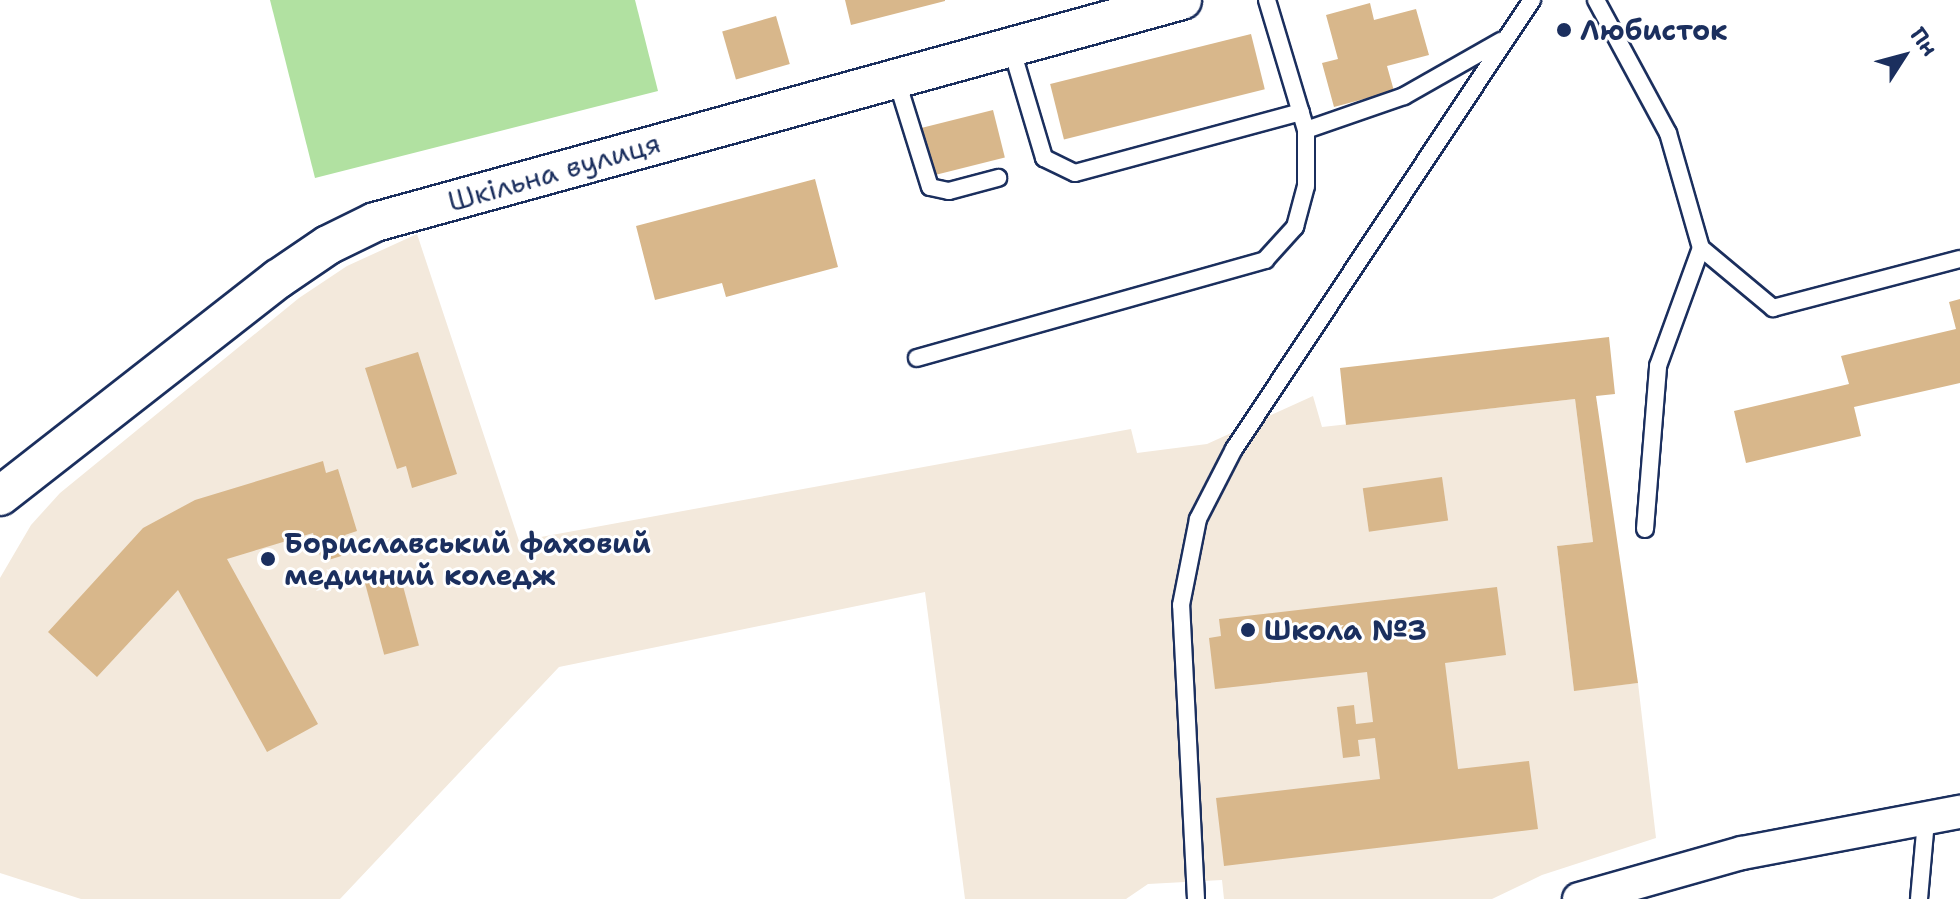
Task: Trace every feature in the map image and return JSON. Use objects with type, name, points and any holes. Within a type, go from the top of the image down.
[{"type":"street","name":"Шкільна вулиця","points":[[0,496],[278,279],[328,245],[375,222],[1011,47],[1104,10],[1182,0]]},
{"type":"street","points":[[1579,899],[1742,853],[1960,812]]},
{"type":"lane","points":[[917,358],[1265,260],[1295,227],[1306,186],[1306,130],[1267,0]]},
{"type":"lane","points":[[1196,899],[1181,605],[1198,519],[1234,449],[1532,0]]},
{"type":"lane","points":[[1596,0],[1668,133],[1701,248],[1773,308],[1960,259]]},
{"type":"lane","points":[[1306,130],[1404,96],[1506,38]]},
{"type":"lane","points":[[1011,47],[1044,158],[1075,173],[1301,112]]},
{"type":"lane","points":[[896,78],[930,187],[949,191],[998,178]]},
{"type":"lane","points":[[1645,529],[1658,366],[1701,248]]},
{"type":"lane","points":[[1919,899],[1926,820]]},
{"type":"shaded area","points":[[417,234],[519,541],[1131,429],[1137,453],[1207,444],[1313,396],[1322,427],[1575,399],[1593,542],[1557,546],[1574,690],[1638,683],[1656,838],[1542,875],[1492,899],[1224,899],[1222,880],[1148,884],[1126,899],[965,899],[925,592],[559,667],[340,899],[81,899],[0,873],[0,578],[31,525],[60,493],[299,298],[347,266]]},
{"type":"green space","points":[[270,0],[635,0],[658,91],[315,178]]},
{"type":"building","points":[[845,0],[945,0],[945,1],[851,25]]},
{"type":"building","points":[[1370,3],[1374,20],[1416,9],[1429,55],[1387,66],[1394,91],[1334,107],[1322,63],[1338,59],[1326,15]]},
{"type":"building","points":[[776,16],[790,64],[736,79],[722,31]]},
{"type":"building","points":[[1251,34],[1265,89],[1064,139],[1050,84]]},
{"type":"building","points":[[993,110],[1005,158],[931,176],[919,128]]},
{"type":"building","points":[[815,179],[838,267],[726,297],[722,283],[655,300],[636,226]]},
{"type":"building","points":[[1960,299],[1960,383],[1854,407],[1861,436],[1746,463],[1734,411],[1849,384],[1841,356],[1956,329],[1949,302]]},
{"type":"building","points":[[1609,337],[1615,394],[1596,396],[1638,683],[1574,691],[1557,546],[1593,542],[1575,399],[1346,425],[1340,368]]},
{"type":"building","points":[[418,352],[457,474],[412,488],[406,466],[397,469],[365,368]]},
{"type":"building","points":[[323,461],[326,473],[338,469],[357,531],[345,535],[351,553],[322,562],[313,533],[227,559],[318,724],[267,752],[178,590],[97,677],[48,632],[143,528],[195,500]]},
{"type":"building","points":[[1442,477],[1448,521],[1369,532],[1363,488]]},
{"type":"building","points":[[399,571],[419,645],[384,655],[364,580]]},
{"type":"building","points":[[1497,587],[1506,655],[1445,663],[1458,769],[1529,761],[1538,829],[1224,866],[1216,798],[1380,779],[1375,738],[1358,740],[1360,756],[1343,758],[1337,707],[1354,705],[1356,724],[1373,722],[1367,672],[1215,689],[1209,638],[1221,636],[1219,619]]},
{"type":"place","name":"Любисток","points":[[1564,30]]},
{"type":"place","name":"Бориславський фаховий медичний коледж","points":[[268,559]]},
{"type":"place","name":"Школа №3","points":[[1248,630]]}]
